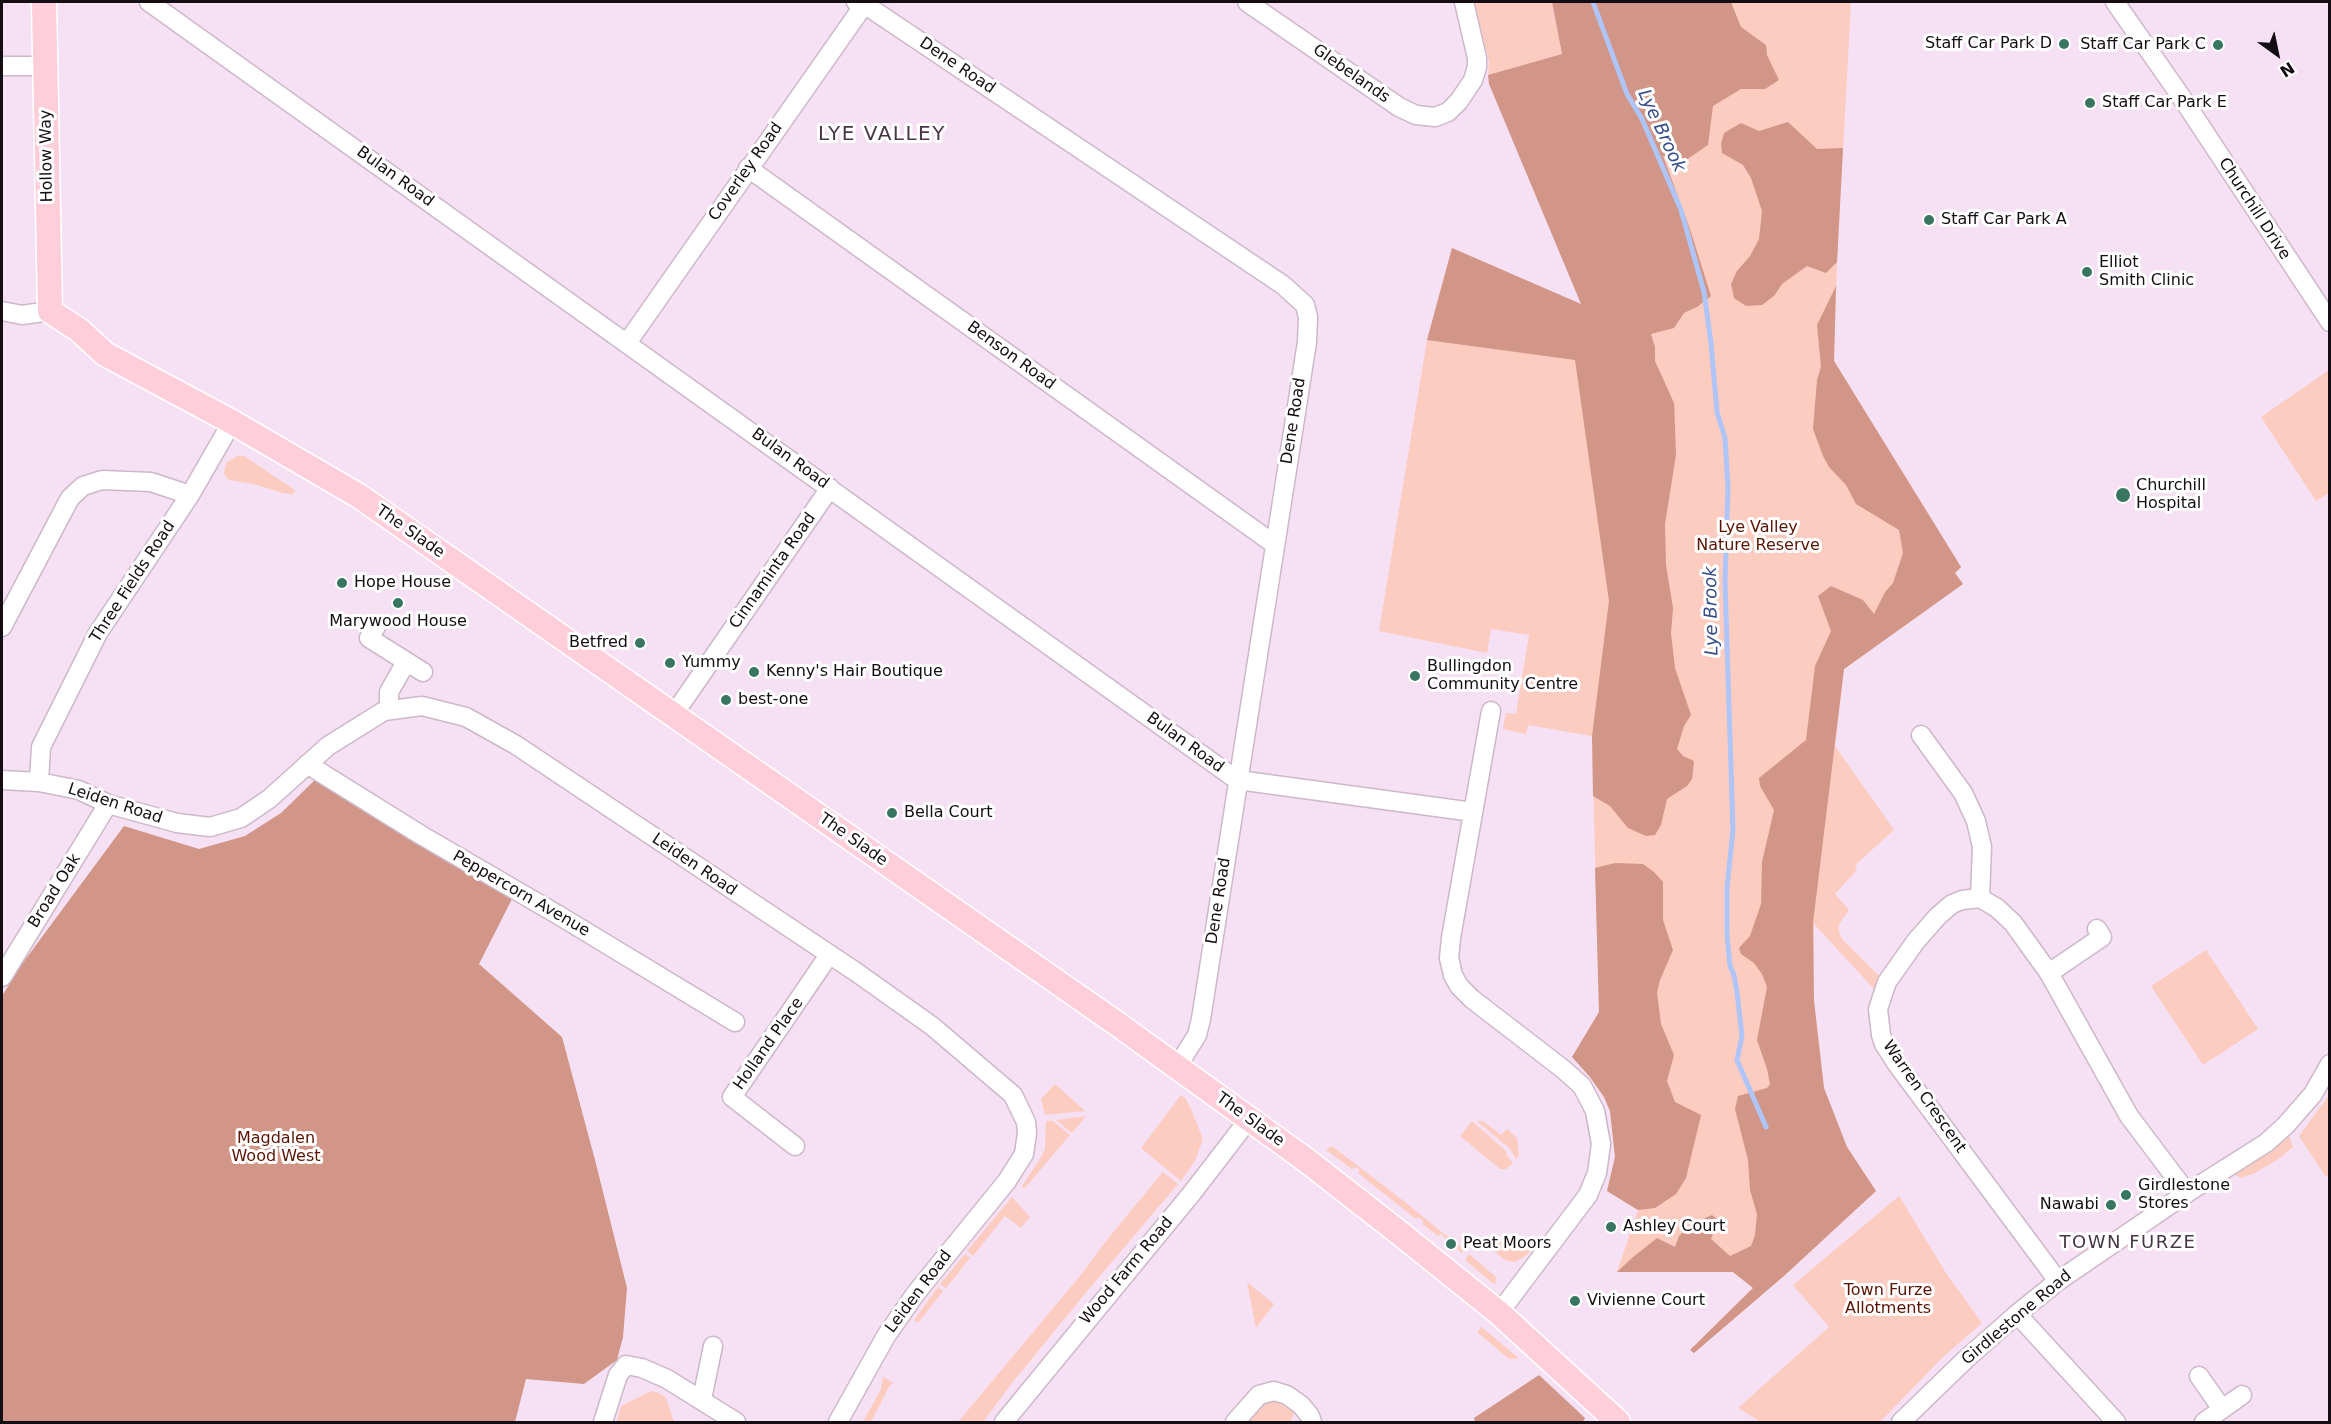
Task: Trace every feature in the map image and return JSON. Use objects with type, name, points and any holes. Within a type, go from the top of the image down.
[{"type":"main road","name":"Hollow Way","points":[[44,2],[50,311]]},
{"type":"main road","name":"The Slade","points":[[50,311],[79,330],[105,354],[232,422],[342,485],[674,714],[1177,1067],[1337,1184],[1499,1313],[1618,1422]]},
{"type":"street","name":"Bulan Road","points":[[149,2],[1238,780],[1473,812]]},
{"type":"street","name":"Glebelands","points":[[1247,2],[1399,107],[1416,115],[1436,117],[1448,112],[1459,100],[1473,80],[1477,67],[1464,2]]},
{"type":"street","name":"Churchill Drive","points":[[2115,2],[2180,95],[2330,322]]},
{"type":"street","name":"Coverley Road","points":[[627,343],[862,3]]},
{"type":"street","name":"Dene Road","points":[[862,3],[1283,285],[1305,305],[1308,317],[1307,342],[1201,1019],[1197,1035],[1177,1067]]},
{"type":"street","points":[[2,66],[45,66]]},
{"type":"street","name":"Benson Road","points":[[748,168],[1274,544]]},
{"type":"street","points":[[2,311],[22,315],[50,311]]},
{"type":"street","name":"Three Fields Road","points":[[39,782],[41,747],[98,633],[190,495],[232,422]]},
{"type":"street","points":[[2,627],[70,498],[82,486],[102,480],[151,482],[190,495]]},
{"type":"street","name":"Cinnaminta Road","points":[[674,714],[831,489]]},
{"type":"street","points":[[377,625],[369,638],[423,672]]},
{"type":"street","points":[[389,710],[389,692],[406,662]]},
{"type":"street","name":"Leiden Road","points":[[2,780],[39,782],[79,790],[108,804],[177,824],[210,827],[242,818],[269,799],[328,746],[354,728],[389,710],[422,706],[466,717],[516,745],[923,1019],[1005,1087],[1019,1104],[1026,1122],[1024,1154],[1019,1164],[916,1293],[886,1336],[838,1422]]},
{"type":"street","points":[[1491,711],[1451,938],[1449,958],[1453,975],[1459,986],[1472,999],[1582,1086],[1595,1112],[1600,1144],[1597,1173],[1588,1195],[1499,1313]]},
{"type":"street","points":[[1921,735],[1963,793],[1976,820],[1982,847],[1980,898],[1997,908],[2013,923],[2049,973],[2116,1095],[2187,1193]]},
{"type":"street","name":"Peppercorn Avenue","points":[[308,764],[421,835],[735,1022]]},
{"type":"street","name":"Broad Oak","points":[[2,977],[108,804]]},
{"type":"street","name":"Warren Crescent","points":[[1980,898],[1962,900],[1952,904],[1916,941],[1887,982],[1882,994],[1878,1023],[1884,1044],[1892,1058],[2058,1281]]},
{"type":"street","points":[[2049,973],[2102,937],[2097,929]]},
{"type":"street","name":"Holland Place","points":[[795,1146],[732,1097],[829,955]]},
{"type":"street","name":"Girdlestone Road","points":[[1901,1422],[1966,1359],[2058,1281],[2187,1193],[2250,1154],[2272,1137],[2313,1094],[2329,1065]]},
{"type":"street","name":"Wood Farm Road","points":[[1004,1422],[1249,1119]]},
{"type":"street","points":[[2017,1314],[2116,1422]]},
{"type":"street","points":[[702,1399],[713,1346]]},
{"type":"street","points":[[603,1422],[618,1375],[626,1365],[642,1368],[658,1375],[702,1399],[736,1422]]},
{"type":"street","points":[[2199,1376],[2222,1409]]},
{"type":"street","points":[[1235,1422],[1258,1395],[1274,1390],[1287,1395],[1300,1405],[1310,1416],[1312,1422]]},
{"type":"street","points":[[2204,1422],[2242,1395]]},
{"type":"green space","points":[[1474,2],[1552,2],[1562,54],[1488,75],[1489,62]]},
{"type":"green space","points":[[1552,2],[1731,2],[1741,27],[1766,45],[1767,55],[1779,80],[1765,89],[1741,89],[1713,106],[1708,145],[1686,160],[1663,156],[1690,229],[1711,296],[1697,307],[1684,313],[1674,328],[1651,334],[1655,347],[1655,361],[1674,403],[1676,455],[1665,524],[1666,565],[1673,608],[1671,633],[1675,668],[1691,715],[1684,726],[1677,749],[1683,756],[1694,761],[1692,779],[1687,786],[1667,799],[1661,825],[1655,835],[1646,836],[1628,828],[1610,806],[1593,796],[1592,736],[1609,601],[1575,360],[1427,340],[1452,248],[1581,304],[1489,84],[1488,75],[1562,54]]},
{"type":"green space","name":"Lye Valley Nature Reserve","points":[[1731,2],[1851,2],[1834,361],[1961,567],[1955,573],[1963,584],[1844,669],[1835,746],[1894,830],[1855,865],[1857,870],[1835,894],[1849,910],[1839,924],[1839,932],[1842,939],[1881,978],[1875,990],[1814,924],[1814,1001],[1824,1088],[1847,1147],[1876,1191],[1785,1275],[1694,1353],[1690,1350],[1753,1288],[1733,1272],[1617,1272],[1638,1210],[1607,1191],[1615,1157],[1610,1111],[1604,1097],[1590,1077],[1572,1057],[1599,1012],[1592,736],[1528,725],[1526,734],[1503,729],[1506,713],[1516,714],[1529,635],[1491,629],[1487,653],[1379,631],[1427,340],[1452,248],[1582,305],[1644,126],[1766,45],[1741,27]]},
{"type":"green space","points":[[1788,122],[1817,149],[1843,148],[1837,262],[1826,273],[1807,266],[1782,284],[1774,296],[1762,305],[1746,306],[1734,298],[1731,284],[1759,239],[1762,211],[1751,178],[1743,165],[1722,153],[1721,144],[1724,133],[1741,123],[1759,131]]},
{"type":"green space","points":[[1836,286],[1834,361],[1961,567],[1955,573],[1963,584],[1844,669],[1813,923],[1814,1001],[1824,1088],[1847,1147],[1876,1191],[1785,1275],[1694,1353],[1690,1350],[1753,1288],[1733,1272],[1617,1272],[1657,1238],[1675,1247],[1679,1236],[1690,1225],[1712,1215],[1718,1220],[1711,1239],[1730,1256],[1751,1246],[1755,1235],[1757,1214],[1750,1190],[1748,1160],[1735,1109],[1738,1096],[1767,1088],[1770,1084],[1757,1040],[1767,987],[1762,974],[1754,963],[1741,954],[1739,948],[1750,936],[1761,904],[1762,862],[1774,810],[1760,786],[1759,778],[1806,740],[1815,666],[1831,631],[1818,596],[1831,586],[1863,600],[1874,614],[1885,592],[1893,583],[1903,553],[1899,530],[1856,504],[1846,485],[1829,467],[1813,429],[1817,380],[1821,367],[1817,325]]},
{"type":"green space","points":[[2329,370],[2329,493],[2316,501],[2261,417]]},
{"type":"green space","points":[[237,456],[244,456],[296,491],[292,494],[283,493],[254,484],[229,480],[224,474],[226,463]]},
{"type":"green space","name":"Magdalen Wood West","points":[[319,776],[512,899],[479,964],[562,1037],[627,1288],[623,1337],[617,1360],[584,1384],[526,1379],[515,1422],[2,1422],[2,996],[22,964],[124,826],[199,849],[245,836],[281,813]]},
{"type":"green space","points":[[1615,863],[1643,864],[1663,882],[1663,920],[1673,950],[1657,993],[1661,1024],[1674,1055],[1667,1081],[1675,1102],[1701,1115],[1686,1178],[1676,1194],[1655,1208],[1638,1210],[1607,1191],[1615,1157],[1610,1111],[1604,1097],[1590,1077],[1572,1057],[1599,1012],[1595,868]]},
{"type":"green space","points":[[2206,950],[2258,1029],[2203,1065],[2151,986]]},
{"type":"green space","points":[[1055,1084],[1085,1111],[1045,1115],[1041,1099]]},
{"type":"green space","points":[[1181,1095],[1190,1107],[1203,1139],[1195,1161],[1181,1181],[1141,1148]]},
{"type":"green space","points":[[2329,1095],[2330,1175],[2326,1177],[2299,1136]]},
{"type":"green space","points":[[1086,1116],[1072,1133],[1056,1120]]},
{"type":"green space","points":[[1046,1121],[1053,1121],[1070,1135],[1024,1189],[1022,1186],[1045,1149]]},
{"type":"green space","points":[[1472,1121],[1506,1151],[1513,1163],[1506,1169],[1500,1169],[1460,1136]]},
{"type":"green space","points":[[1477,1121],[1483,1121],[1501,1135],[1507,1129],[1517,1138],[1519,1155],[1516,1159],[1510,1149]]},
{"type":"green space","points":[[2289,1136],[2293,1147],[2280,1158],[2255,1173],[2241,1178],[2235,1175],[2274,1149]]},
{"type":"green space","points":[[1330,1147],[1405,1202],[1464,1250],[1462,1253],[1441,1234],[1438,1236],[1422,1224],[1424,1222],[1418,1217],[1416,1219],[1358,1173],[1360,1170],[1355,1167],[1352,1169],[1326,1150]]},
{"type":"green space","points":[[1163,1172],[1178,1184],[1088,1290],[983,1422],[958,1422],[1080,1276]]},
{"type":"green space","name":"Town Furze Allotments","points":[[1899,1196],[1946,1273],[1982,1323],[1943,1357],[1880,1422],[1761,1422],[1738,1408],[1829,1327],[1793,1285]]},
{"type":"green space","points":[[1012,1197],[1030,1217],[1021,1228],[1005,1216],[973,1256],[967,1251]]},
{"type":"green space","points":[[1541,1237],[1527,1255],[1515,1262],[1505,1260],[1485,1244]]},
{"type":"green space","points":[[965,1254],[970,1258],[946,1288],[940,1284]]},
{"type":"green space","points":[[1469,1254],[1496,1277],[1495,1285],[1465,1260]]},
{"type":"green space","points":[[1247,1282],[1274,1304],[1256,1328]]},
{"type":"green space","points":[[938,1287],[943,1291],[918,1323],[914,1320]]},
{"type":"green space","points":[[1481,1327],[1519,1358],[1509,1359],[1477,1332]]},
{"type":"green space","points":[[1539,1375],[1585,1418],[1583,1422],[1475,1422],[1474,1418]]},
{"type":"green space","points":[[883,1377],[894,1383],[890,1385],[871,1422],[863,1422],[881,1389]]},
{"type":"green space","points":[[651,1391],[666,1398],[674,1422],[617,1422],[621,1406]]},
{"type":"green space","points":[[1275,1396],[1293,1409],[1294,1414],[1290,1422],[1243,1422],[1260,1403]]},
{"type":"waterway","name":"Lye Brook","points":[[1593,2],[1627,94],[1642,119],[1681,210],[1704,292],[1717,412],[1725,438],[1728,487],[1725,582],[1733,830],[1727,888],[1727,934],[1742,1036],[1737,1060],[1766,1127]]},
{"type":"place","name":"Staff Car Park D","points":[[2064,44]]},
{"type":"place","name":"Staff Car Park C","points":[[2218,45]]},
{"type":"place","name":"Staff Car Park E","points":[[2090,103]]},
{"type":"place","name":"Staff Car Park A","points":[[1929,220]]},
{"type":"place","name":"Elliot Smith Clinic","points":[[2087,272]]},
{"type":"place","name":"Churchill Hospital","points":[[2123,495]]},
{"type":"place","name":"Hope House","points":[[342,583]]},
{"type":"place","name":"Marywood House","points":[[398,603]]},
{"type":"place","name":"Betfred","points":[[640,643]]},
{"type":"place","name":"Yummy","points":[[670,663]]},
{"type":"place","name":"Kenny's Hair Boutique","points":[[754,672]]},
{"type":"place","name":"Bullingdon Community Centre","points":[[1415,676]]},
{"type":"place","name":"best-one","points":[[726,700]]},
{"type":"place","name":"Bella Court","points":[[892,813]]},
{"type":"place","name":"Girdlestone Stores","points":[[2126,1195]]},
{"type":"place","name":"Nawabi","points":[[2111,1205]]},
{"type":"place","name":"Ashley Court","points":[[1611,1227]]},
{"type":"place","name":"Peat Moors","points":[[1451,1244]]},
{"type":"place","name":"Vivienne Court","points":[[1575,1301]]},
{"type":"district","name":"LYE VALLEY","points":[[882,135]]},
{"type":"district","name":"TOWN FURZE","points":[[2128,1243]]}]
